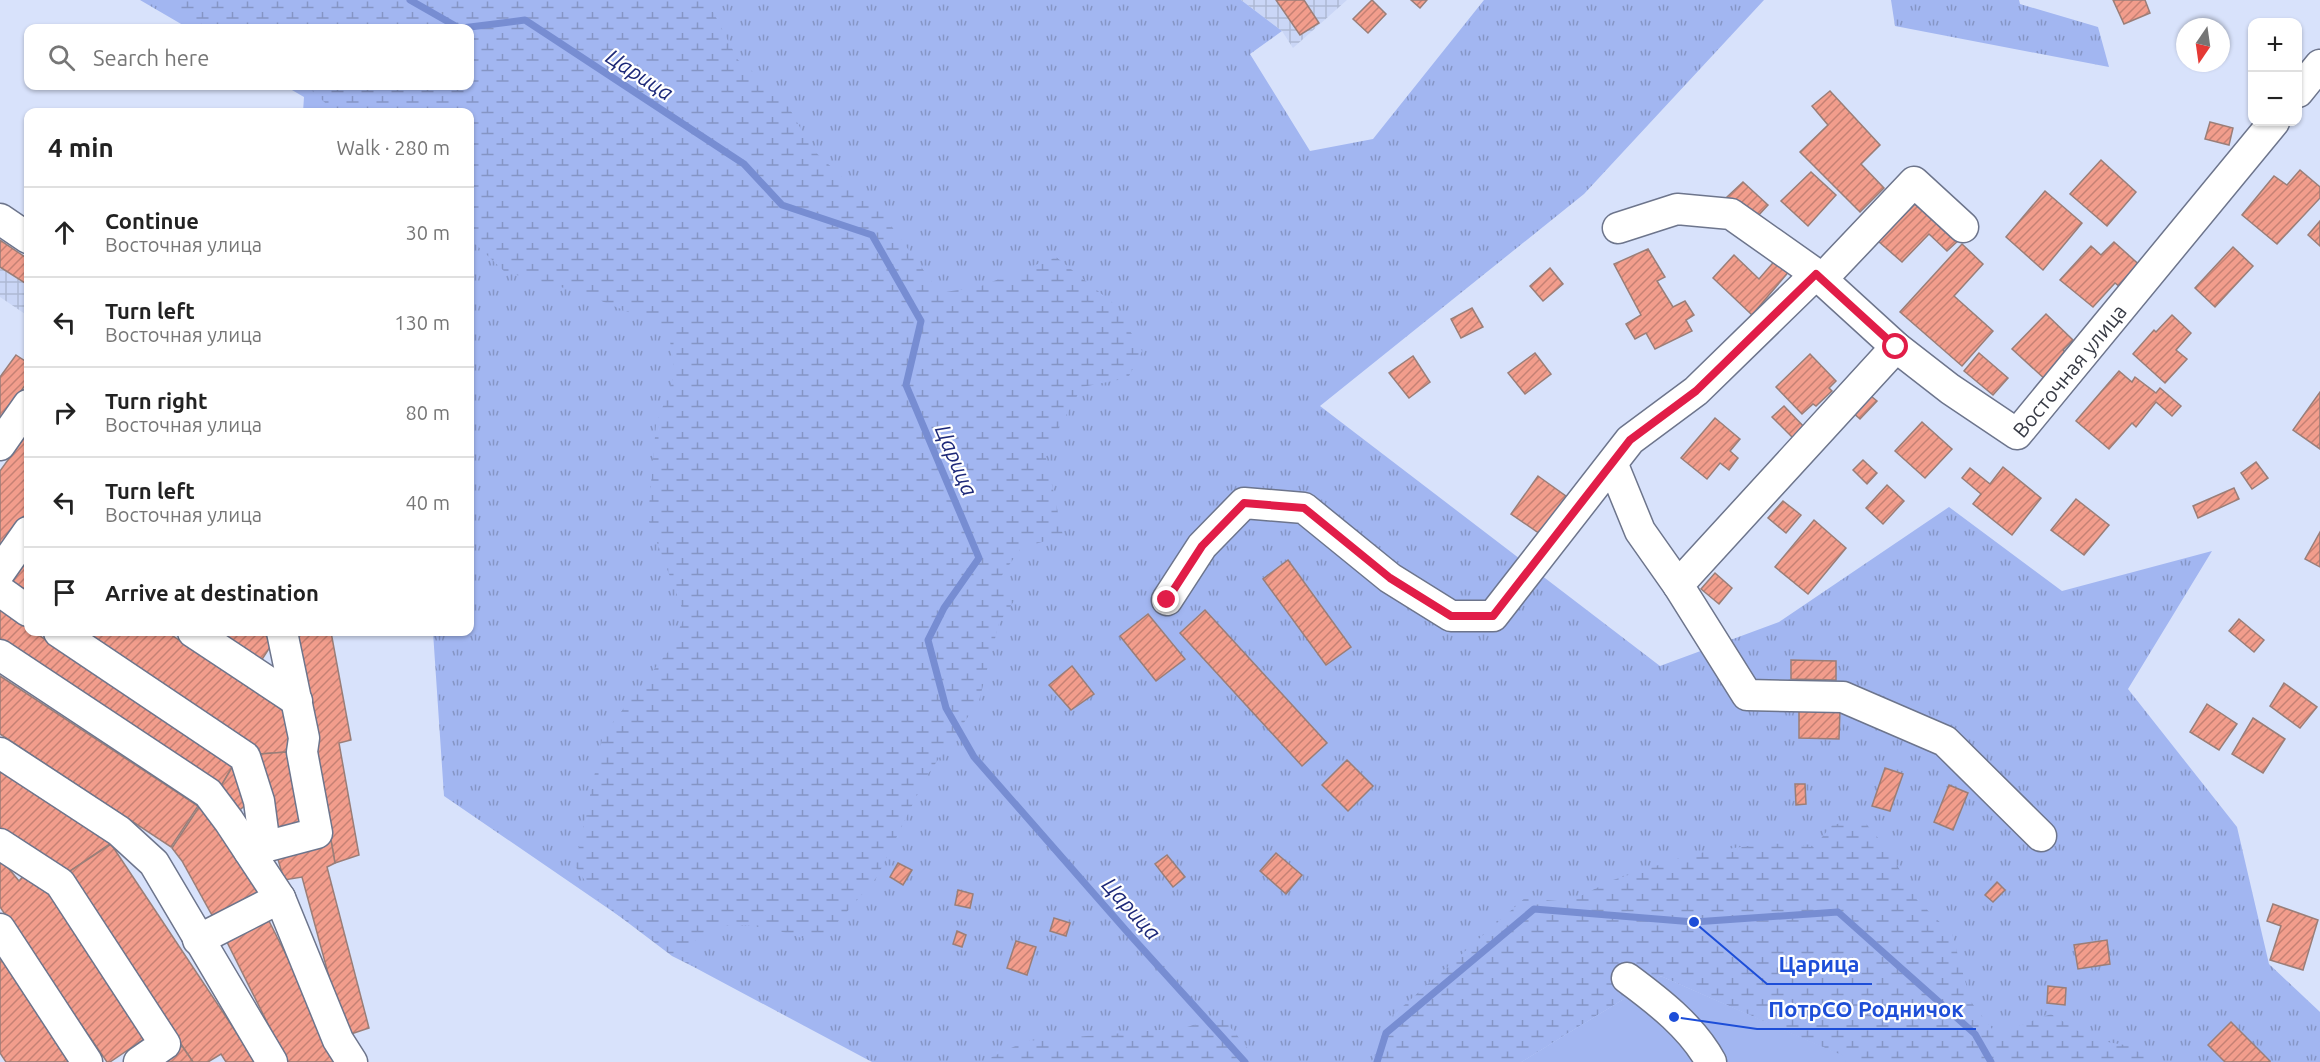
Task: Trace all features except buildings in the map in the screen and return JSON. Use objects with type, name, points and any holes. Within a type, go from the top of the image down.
[{"type":"street","points":[[2302,87],[2320,65]]},
{"type":"street","name":"Восточная улица","points":[[1618,228],[1677,209],[1731,214],[1819,277],[1896,347],[1950,389],[2017,434],[2271,126]]},
{"type":"street","points":[[1167,600],[1202,546],[1244,503],[1304,508],[1390,578],[1451,616],[1493,616],[1613,465],[1630,440],[1696,391],[1819,277],[1914,182],[1963,227]]},
{"type":"street","points":[[0,219],[24,235]]},
{"type":"street","points":[[1678,585],[1896,347]]},
{"type":"street","points":[[0,445],[24,411]]},
{"type":"street","points":[[1613,465],[1640,531],[1678,585],[1747,695],[1843,697],[1945,741],[2041,836]]},
{"type":"street","points":[[0,572],[24,538]]},
{"type":"street","points":[[0,591],[24,608]]},
{"type":"street","points":[[65,636],[245,757],[259,801],[257,849]]},
{"type":"street","points":[[199,636],[297,701]]},
{"type":"street","points":[[257,849],[317,833],[302,752],[304,738],[283,636]]},
{"type":"street","points":[[0,655],[208,793],[257,849],[280,898],[338,1040],[352,1062]]},
{"type":"street","points":[[0,753],[119,831],[154,863],[272,1062]]},
{"type":"street","points":[[0,844],[60,883],[165,1044],[139,1062]]},
{"type":"street","points":[[198,940],[280,898]]},
{"type":"street","points":[[0,929],[87,1062]]},
{"type":"street","points":[[1627,978],[1666,1007],[1705,1052],[1710,1062]]},
{"type":"shaded area","points":[[1241,0],[1347,0],[1293,48],[1282,31]]},
{"type":"shaded area","points":[[0,240],[24,256],[24,313],[0,297]]},
{"type":"green space","points":[[140,0],[1241,0],[1282,31],[1250,54],[1310,151],[1373,139],[1484,0],[1764,0],[1584,194],[1320,406],[1660,666],[1779,622],[1949,507],[2062,591],[2212,551],[2128,689],[2237,827],[2269,964],[2320,1012],[2320,1062],[1845,1062],[1845,1057],[1661,976],[1521,1062],[872,1062],[692,966],[444,796],[433,636],[474,636],[474,108],[303,108],[304,97],[292,90],[474,90],[474,24],[181,24]]},
{"type":"green space","points":[[159,0],[707,0],[738,60],[782,95],[812,149],[884,216],[940,293],[981,286],[1056,257],[1114,304],[1142,351],[1128,378],[1082,387],[1045,453],[1063,536],[1021,548],[998,581],[1016,598],[999,623],[979,701],[926,777],[877,877],[819,944],[761,927],[731,925],[716,928],[701,935],[687,951],[692,966],[672,956],[598,900],[575,866],[603,735],[670,649],[685,616],[648,519],[656,425],[675,373],[668,328],[579,292],[505,272],[474,243],[474,108],[331,108],[311,90],[474,90],[474,24],[202,24]]},
{"type":"green space","points":[[1891,0],[2019,0],[2020,4],[2098,27],[2109,67],[1895,26]]},
{"type":"green space","points":[[1862,819],[1889,851],[1917,900],[1952,934],[1971,1002],[1996,1034],[2051,1014],[2091,1039],[2130,1046],[2153,1062],[1845,1062],[1845,1057],[1661,976],[1521,1062],[1371,1062],[1378,1051],[1382,1031],[1393,1015],[1525,898],[1568,902],[1613,880],[1692,854],[1769,843],[1814,847],[1832,825]]},
{"type":"green space","points":[[1661,976],[1846,1057],[1845,1062],[1521,1062]]},
{"type":"green space","points":[[1221,1016],[1259,1062],[981,1062],[1026,1041],[1184,1028]]},
{"type":"waterway","name":"Царица","points":[[410,0],[452,24]]},
{"type":"waterway","name":"Царица","points":[[474,26],[525,20],[744,164],[782,205],[872,235],[921,321],[906,385],[979,558],[944,608],[928,640],[946,708],[974,757],[1245,1062]]},
{"type":"waterway","name":"Царица","points":[[1377,1062],[1386,1033],[1534,909],[1694,922],[1838,912],[1975,1034],[1991,1062]]},
{"type":"place","name":"Царица","points":[[1694,922]]},
{"type":"place","name":"ПотрСО Родничок","points":[[1674,1017]]},
{"type":"route","points":[[1167,600],[1202,546],[1244,503],[1304,508],[1390,578],[1451,616],[1493,616],[1613,465],[1630,440],[1696,391],[1816,274],[1896,347]]}]
